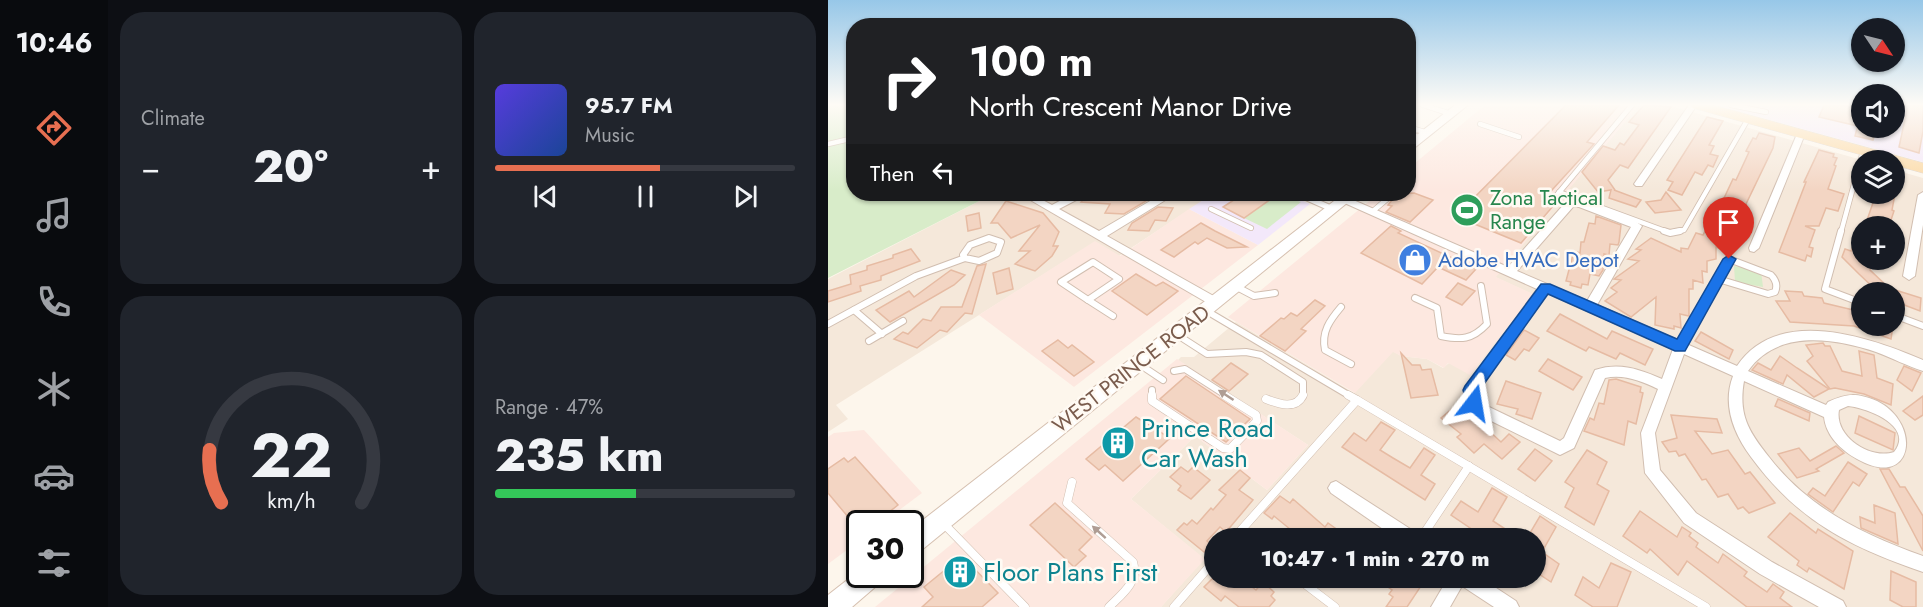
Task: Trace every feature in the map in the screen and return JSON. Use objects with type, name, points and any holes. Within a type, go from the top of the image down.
[{"type":"main road","points":[[1801,134],[1859,150]]},
{"type":"main road","points":[[1416,142],[1425,135]]},
{"type":"main road","points":[[1905,163],[1923,168]]},
{"type":"main road","name":"WEST PRINCE ROAD","points":[[924,534],[1342,201]]},
{"type":"main road","points":[[833,607],[856,588]]},
{"type":"street","points":[[1639,184],[1674,133]]},
{"type":"street","points":[[1754,248],[1801,134]]},
{"type":"street","points":[[1909,276],[1923,195]]},
{"type":"street","points":[[1038,201],[1099,236],[1210,306]]},
{"type":"street","points":[[1052,209],[1067,201]]},
{"type":"street","points":[[1099,236],[1156,201]]},
{"type":"street","points":[[1346,201],[1830,413]]},
{"type":"street","points":[[1510,272],[1570,204],[1580,204],[1637,226],[1590,307]]},
{"type":"street","points":[[1545,287],[1471,390],[1474,403],[1482,410],[1560,448],[1569,443],[1600,374],[1607,371],[1620,371],[1664,386]]},
{"type":"street","points":[[1923,366],[1891,351],[1864,342],[1829,336],[1796,337],[1769,344],[1752,357],[1738,373],[1736,402],[1744,434],[1768,469],[1790,494],[1827,521],[1881,550],[1923,564]]},
{"type":"street","points":[[1680,347],[1648,433],[1653,473],[1690,518],[1767,568],[1837,607]]},
{"type":"street","points":[[1847,400],[1869,403],[1881,408],[1901,423],[1908,432],[1912,450],[1908,457],[1901,461],[1884,461],[1865,456],[1842,440],[1830,421],[1830,413],[1833,406],[1847,400]]},
{"type":"street","points":[[1336,488],[1394,528]]},
{"type":"street","points":[[1440,607],[1452,588]]},
{"type":"street","points":[[1481,588],[1510,607]]},
{"type":"lane","points":[[1508,133],[1519,137]]},
{"type":"lane","points":[[1608,133],[1558,194],[1670,232],[1684,230],[1740,133]]},
{"type":"lane","points":[[1416,134],[1425,135]]},
{"type":"lane","points":[[828,144],[846,140]]},
{"type":"lane","points":[[1851,195],[1825,289],[1851,299]]},
{"type":"lane","points":[[1373,211],[1385,201]]},
{"type":"lane","points":[[1211,209],[1251,228]]},
{"type":"lane","points":[[828,324],[916,276],[965,258],[973,261],[986,259],[1000,249],[1001,242],[989,238],[976,241],[966,248],[963,255],[965,258]]},
{"type":"lane","points":[[1680,347],[1729,259],[1771,275],[1776,280],[1775,292],[1768,294],[1758,292],[1718,279]]},
{"type":"lane","points":[[1088,300],[1119,279],[1093,262],[1061,282],[1088,300],[1113,316]]},
{"type":"lane","points":[[1235,286],[1254,296],[1275,293]]},
{"type":"lane","points":[[1415,298],[1437,308],[1442,336],[1466,341],[1479,334],[1487,324],[1480,286]]},
{"type":"lane","points":[[1210,306],[1357,400],[1706,607]]},
{"type":"lane","points":[[1341,307],[1328,321],[1323,343],[1325,350],[1352,364]]},
{"type":"lane","points":[[854,310],[882,334]]},
{"type":"lane","points":[[1905,319],[1923,326]]},
{"type":"lane","points":[[869,341],[903,321]]},
{"type":"lane","points":[[1175,334],[1208,354],[1246,352],[1262,356],[1303,382],[1305,390],[1302,398],[1294,405],[1286,406],[1266,399]]},
{"type":"lane","points":[[1138,363],[1163,380]]},
{"type":"lane","points":[[1152,390],[1152,400],[1223,448],[1230,449],[1257,421],[1256,415],[1185,369],[1174,371]]},
{"type":"lane","points":[[1248,528],[1357,400]]},
{"type":"lane","points":[[1428,528],[1469,466]]},
{"type":"lane","points":[[1072,482],[1067,502],[1133,562],[1135,567],[1134,579],[1109,607]]},
{"type":"lane","points":[[941,520],[1025,607]]},
{"type":"lane","points":[[1174,607],[1204,573]]},
{"type":"lane","points":[[1310,588],[1335,607]]},
{"type":"shaded area","points":[[1451,133],[1615,133],[1496,277],[1533,294],[1470,375],[1448,363],[1444,368],[1427,359],[1401,356],[1393,352],[1355,393],[1228,317],[1369,201],[1416,201],[1416,162]]},
{"type":"shaded area","points":[[1615,133],[1767,133],[1851,157],[1851,204],[1905,204],[1905,173],[1923,178],[1923,607],[1161,607],[1204,559],[1131,499],[1195,436],[1267,490],[1308,445],[1178,360],[1181,357],[1194,357],[1236,322],[1354,393],[1393,351],[1401,356],[1427,359],[1443,368],[1532,294],[1495,277]]},
{"type":"shaded area","points":[[1819,133],[1851,133],[1851,138],[1905,138],[1905,133],[1923,133],[1923,162],[1905,157],[1905,150],[1879,150]]},
{"type":"shaded area","points":[[979,201],[1202,201],[1119,256],[1095,242],[836,405],[848,419],[828,432],[828,279]]},
{"type":"shaded area","points":[[1202,201],[1303,201],[1310,204],[1258,245],[1189,209]]},
{"type":"shaded area","points":[[1189,209],[1258,245],[1074,387],[979,315],[1095,241],[1120,256]]},
{"type":"shaded area","points":[[1177,359],[1308,445],[1267,490],[1195,436],[1131,499],[1204,558],[1161,607],[875,607],[898,588],[924,588],[924,567]]},
{"type":"shaded area","points":[[864,430],[922,493],[899,510],[846,510],[846,551],[828,564],[828,437],[834,433]]},
{"type":"green space","points":[[828,133],[846,133],[846,201],[979,201],[828,278]]},
{"type":"green space","points":[[1268,201],[1301,202],[1267,229],[1244,218]]},
{"type":"green space","points":[[1734,266],[1761,271],[1763,287],[1735,282]]},
{"type":"building","points":[[1538,133],[1595,133],[1587,142],[1594,144],[1542,201],[1554,205],[1521,243],[1454,218]]},
{"type":"building","points":[[1633,133],[1652,133],[1628,168],[1620,165],[1608,180],[1614,190],[1641,200],[1636,207],[1609,198],[1611,190],[1598,192],[1582,172],[1603,146],[1615,150],[1620,143],[1624,145]]},
{"type":"building","points":[[1697,133],[1716,133],[1709,145],[1714,146],[1710,154],[1718,156],[1713,167],[1708,165],[1702,175],[1695,172],[1682,195],[1668,190],[1673,182],[1667,180]]},
{"type":"building","points":[[1759,133],[1775,137],[1773,148],[1732,233],[1728,232],[1721,249],[1716,247],[1716,259],[1707,261],[1707,272],[1702,271],[1703,283],[1693,280],[1693,289],[1689,289],[1689,316],[1680,314],[1681,328],[1655,325],[1656,297],[1631,317],[1605,301],[1617,292],[1611,288],[1621,280],[1614,279],[1639,261],[1628,259],[1641,250],[1636,249],[1651,238],[1681,252],[1681,248],[1688,249],[1696,233],[1703,235],[1706,229],[1709,230],[1733,179],[1736,180],[1749,152],[1746,151],[1753,138],[1756,139]]},
{"type":"building","points":[[1905,133],[1923,133],[1919,153],[1899,147],[1901,138],[1905,138]]},
{"type":"building","points":[[1819,150],[1834,154],[1833,157],[1837,158],[1828,189],[1844,194],[1838,211],[1826,208],[1819,226],[1805,226],[1815,230],[1809,247],[1813,248],[1811,257],[1807,255],[1805,261],[1779,252],[1806,182],[1804,182]]},
{"type":"building","points":[[1666,192],[1681,210],[1655,213],[1646,202],[1661,200]]},
{"type":"building","points":[[1416,194],[1433,200],[1410,222],[1386,212],[1392,206],[1388,205],[1391,201],[1416,201]]},
{"type":"building","points":[[1006,201],[1043,213],[1059,232],[1053,246],[1058,246],[1052,256],[1035,271],[1015,264],[1030,251],[1019,251],[1040,225],[1011,238],[998,223],[991,223]]},
{"type":"building","points":[[1146,201],[1124,214],[1105,213],[1110,204],[1081,202]]},
{"type":"building","points":[[1232,201],[1268,201],[1244,218],[1223,207]]},
{"type":"building","points":[[1873,204],[1893,204],[1892,216],[1868,216]]},
{"type":"building","points":[[1158,207],[1173,208],[1166,221],[1155,220],[1149,231],[1128,230],[1132,223]]},
{"type":"building","points":[[979,213],[981,228],[968,231],[966,216]]},
{"type":"building","points":[[1596,216],[1621,225],[1618,245],[1610,244],[1609,255],[1604,254],[1603,270],[1599,276],[1590,274],[1588,285],[1582,284],[1581,288],[1570,285],[1571,282],[1566,281],[1574,251],[1580,253],[1581,242],[1584,242],[1589,223],[1595,224]]},
{"type":"building","points":[[1201,223],[1247,247],[1227,248],[1207,238],[1198,244],[1195,242],[1174,257],[1161,250]]},
{"type":"building","name":"Adobe HVAC Depot","points":[[1391,226],[1401,231],[1398,233],[1476,269],[1466,280],[1438,267],[1422,284],[1361,253]]},
{"type":"building","points":[[911,249],[920,261],[881,276],[881,280],[860,286],[861,291],[828,302],[828,291],[851,284],[850,275],[867,270],[867,266],[893,258],[893,255]]},
{"type":"building","points":[[1845,249],[1851,251],[1851,266],[1842,257]]},
{"type":"building","points":[[986,264],[972,314],[965,313],[947,332],[940,330],[917,348],[894,339],[903,332],[908,334],[923,319],[931,321],[941,307],[962,307],[977,266]]},
{"type":"building","points":[[1009,268],[1013,289],[997,294],[993,273]]},
{"type":"building","points":[[951,270],[965,275],[954,285],[890,322],[876,310],[909,291],[914,297]]},
{"type":"building","points":[[1855,270],[1870,270],[1883,282],[1868,282]]},
{"type":"building","points":[[1136,274],[1156,286],[1163,282],[1178,291],[1147,315],[1112,291]]},
{"type":"building","points":[[1458,283],[1475,291],[1462,305],[1446,297]]},
{"type":"building","points":[[1785,291],[1802,292],[1804,296],[1822,298],[1824,303],[1851,309],[1851,326],[1790,322],[1776,301],[1790,301]]},
{"type":"building","points":[[1905,293],[1921,298],[1920,311],[1905,305]]},
{"type":"building","points":[[1315,300],[1325,306],[1301,329],[1306,331],[1285,351],[1260,336],[1281,318],[1284,319],[1291,313],[1297,316]]},
{"type":"building","points":[[1560,314],[1607,339],[1612,331],[1653,349],[1645,365],[1620,353],[1616,359],[1589,347],[1586,351],[1547,331]]},
{"type":"building","points":[[1524,330],[1539,338],[1529,351],[1524,349],[1515,360],[1506,355]]},
{"type":"building","points":[[1701,332],[1733,350],[1729,359],[1695,341]]},
{"type":"building","points":[[1058,340],[1068,348],[1072,345],[1094,362],[1074,376],[1042,351]]},
{"type":"building","points":[[1823,343],[1825,346],[1830,346],[1842,371],[1862,376],[1859,351],[1874,355],[1877,378],[1893,384],[1891,405],[1864,394],[1830,389],[1807,361],[1813,356],[1806,345]]},
{"type":"building","points":[[1401,353],[1412,365],[1420,365],[1422,370],[1431,369],[1438,395],[1411,398]]},
{"type":"building","points":[[1780,356],[1829,389],[1814,397],[1787,375],[1783,384],[1752,370],[1758,363],[1771,370]]},
{"type":"building","points":[[1548,359],[1582,377],[1573,390],[1539,371]]},
{"type":"building","points":[[1231,363],[1248,374],[1229,391],[1212,380]]},
{"type":"building","points":[[1904,366],[1921,373],[1912,391],[1897,380]]},
{"type":"building","points":[[1186,376],[1250,419],[1226,442],[1160,399]]},
{"type":"building","points":[[1616,379],[1641,387],[1640,392],[1643,393],[1636,424],[1628,421],[1624,445],[1584,431],[1590,418],[1594,420],[1599,403],[1604,404],[1609,380]]},
{"type":"building","points":[[1506,381],[1541,393],[1532,419],[1516,414],[1518,409],[1497,404]]},
{"type":"building","points":[[1923,396],[1923,415],[1915,420],[1903,411]]},
{"type":"building","points":[[1778,399],[1810,413],[1809,421],[1775,406]]},
{"type":"building","points":[[1459,403],[1501,442],[1509,434],[1520,442],[1502,459],[1484,444],[1474,453],[1457,437],[1461,434],[1441,418]]},
{"type":"building","points":[[1671,415],[1717,419],[1722,433],[1695,431],[1712,454],[1728,450],[1745,474],[1750,472],[1775,503],[1749,513],[1743,507],[1738,509],[1728,494],[1718,497],[1706,479],[1702,480],[1685,454],[1679,456],[1676,451],[1669,452],[1662,442],[1677,438]]},
{"type":"building","points":[[1859,416],[1895,433],[1893,450],[1855,433]]},
{"type":"building","points":[[1136,417],[1170,438],[1123,481],[1105,465],[1099,470],[1086,459]]},
{"type":"building","points":[[1381,422],[1395,430],[1380,450],[1393,458],[1410,468],[1424,448],[1435,455],[1421,475],[1435,484],[1425,500],[1342,447],[1354,433],[1366,441]]},
{"type":"building","points":[[1836,446],[1844,453],[1816,469],[1819,471],[1797,478],[1778,454],[1799,448],[1810,461]]},
{"type":"building","points":[[1535,449],[1552,461],[1535,481],[1518,469]]},
{"type":"building","points":[[1587,450],[1607,462],[1597,484],[1609,491],[1594,525],[1565,507],[1574,488],[1565,482]]},
{"type":"building","points":[[855,457],[898,505],[892,510],[846,510],[846,514],[828,493],[828,469],[844,458],[848,462]]},
{"type":"building","points":[[1848,462],[1867,474],[1859,486],[1853,482],[1833,512],[1808,494],[1813,488],[1825,496]]},
{"type":"building","points":[[1181,467],[1188,472],[1193,467],[1210,480],[1191,499],[1178,490],[1181,486],[1170,477]]},
{"type":"building","points":[[1880,469],[1889,469],[1900,487],[1905,487],[1923,516],[1923,551]]},
{"type":"building","points":[[1240,470],[1250,478],[1239,490],[1253,500],[1229,528],[1204,528],[1204,552],[1177,530],[1184,523],[1187,525],[1192,520],[1197,524],[1211,508],[1213,510],[1226,495],[1219,490]]},
{"type":"building","points":[[1492,488],[1507,497],[1493,521],[1504,528],[1470,528],[1451,515],[1461,501],[1478,512]]},
{"type":"building","points":[[1280,496],[1290,503],[1293,499],[1325,527],[1328,523],[1335,528],[1289,528],[1274,516],[1272,519],[1264,513]]},
{"type":"building","points":[[1055,503],[1092,537],[1079,550],[1086,556],[1074,567],[1030,525]]},
{"type":"building","points":[[1874,505],[1895,513],[1898,544],[1861,528],[1860,517],[1875,523]]},
{"type":"building","points":[[1640,511],[1677,537],[1682,527],[1691,533],[1689,536],[1698,543],[1696,547],[1718,563],[1723,554],[1747,572],[1744,576],[1767,592],[1773,584],[1784,592],[1780,598],[1792,607],[1747,607],[1687,561],[1678,575],[1650,549],[1647,553],[1623,536]]},
{"type":"building","points":[[1790,513],[1816,533],[1818,529],[1853,551],[1844,589],[1809,568],[1807,572],[1797,565],[1799,561],[1768,537]]},
{"type":"building","points":[[1540,516],[1556,527],[1546,545],[1546,528],[1533,528]]},
{"type":"building","points":[[1546,555],[1559,564],[1551,582],[1546,579]]},
{"type":"building","name":"Floor Plans First","points":[[962,556],[998,593],[982,607],[922,607],[933,597],[924,587]]},
{"type":"building","points":[[1611,563],[1631,572],[1617,607],[1593,607],[1575,595],[1583,577],[1599,588]]},
{"type":"building","points":[[1891,571],[1916,582],[1916,607],[1903,607],[1890,600]]},
{"type":"building","points":[[1205,588],[1253,588],[1256,590],[1270,588],[1274,592],[1271,596],[1275,600],[1269,607],[1239,607],[1225,596],[1221,601]]},
{"type":"building","points":[[1389,588],[1420,588],[1407,607],[1386,607],[1393,597],[1389,594],[1392,590]]},
{"type":"place","name":"Zona Tactical Range","points":[[1467,210]]},
{"type":"place","name":"Adobe HVAC Depot","points":[[1415,260]]},
{"type":"place","name":"Prince Road Car Wash","points":[[1118,443]]},
{"type":"place","name":"Floor Plans First","points":[[960,572]]},
{"type":"route","points":[[1474,403],[1471,390],[1545,287],[1680,347],[1729,259]]}]
